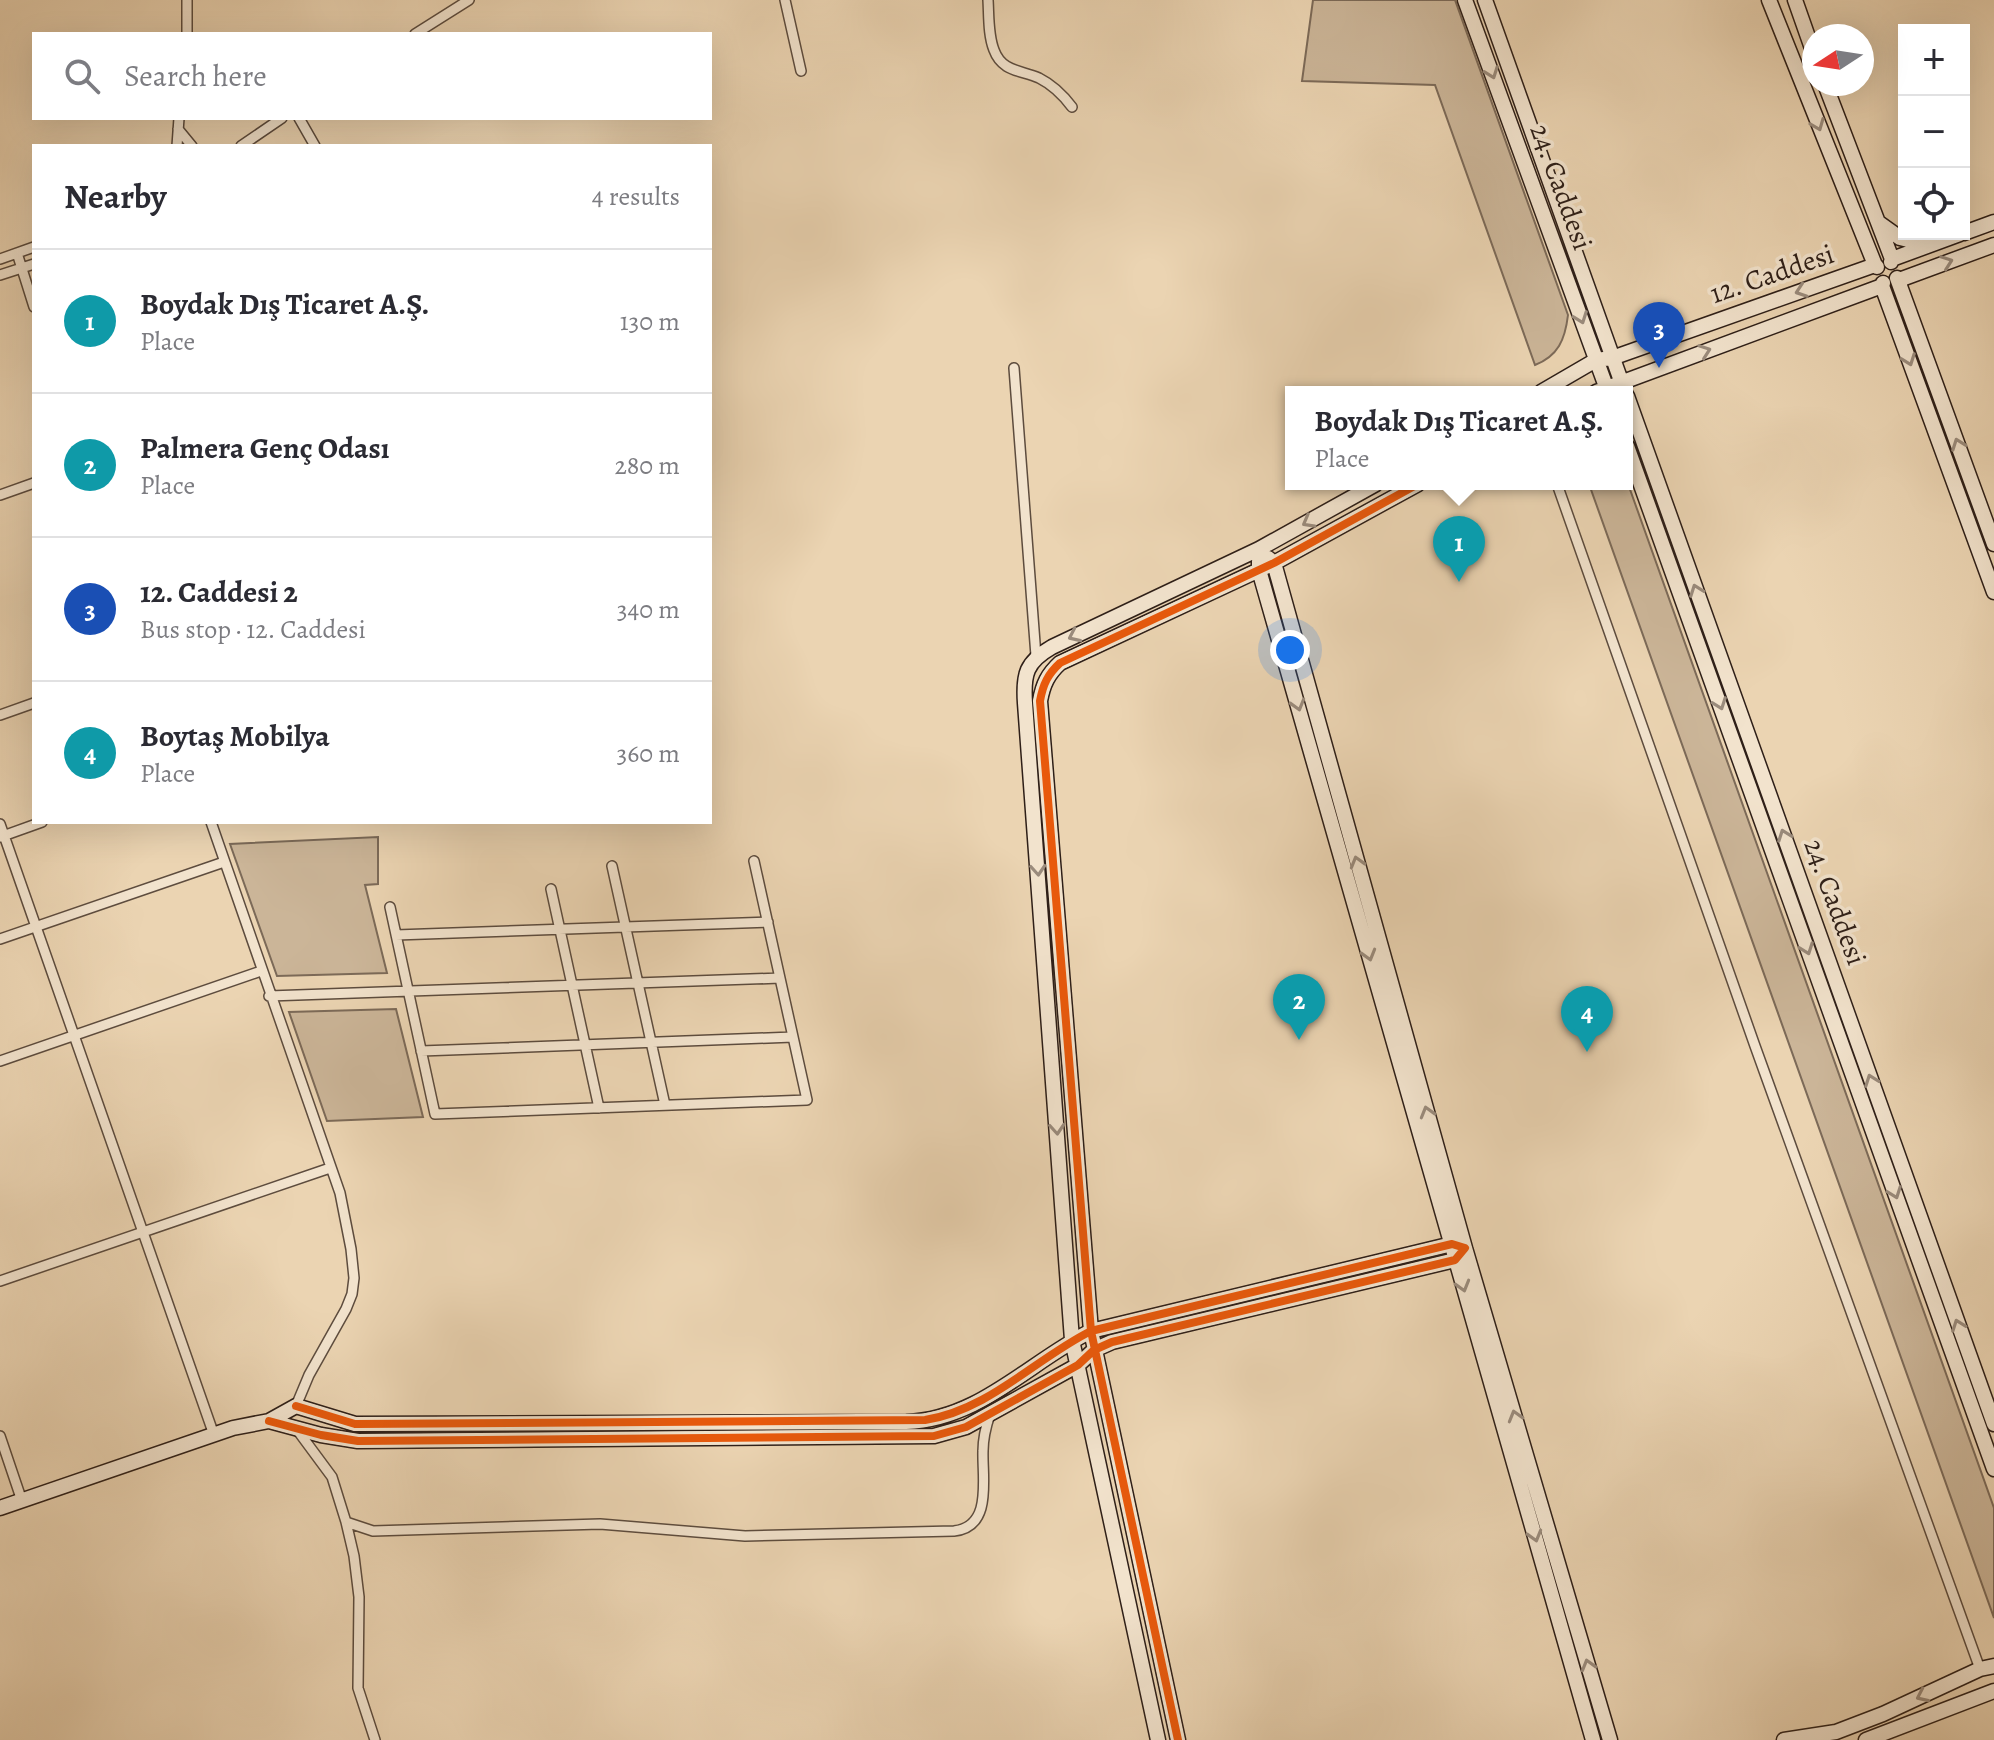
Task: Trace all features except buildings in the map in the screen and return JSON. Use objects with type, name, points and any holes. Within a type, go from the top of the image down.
[{"type":"street","points":[[187,0],[187,32]]},
{"type":"street","points":[[418,32],[469,0]]},
{"type":"street","points":[[785,0],[801,71]]},
{"type":"street","points":[[988,0],[991,41],[998,59],[1015,71],[1037,77],[1052,86],[1072,107]]},
{"type":"street","name":"24. Caddesi","points":[[1465,0],[1596,360],[1602,386]]},
{"type":"street","name":"24. Caddesi","points":[[1485,0],[1623,386]]},
{"type":"street","points":[[1769,0],[1884,263],[1897,267],[1890,282],[1994,592]]},
{"type":"street","points":[[1795,0],[1803,24]]},
{"type":"street","points":[[1830,96],[1878,223],[1884,263]]},
{"type":"street","points":[[177,144],[179,120]]},
{"type":"street","points":[[244,144],[279,120]]},
{"type":"street","points":[[300,120],[314,144]]},
{"type":"street","points":[[178,129],[190,144]]},
{"type":"street","name":"12. Caddesi","points":[[1970,230],[1994,222]]},
{"type":"street","points":[[1878,223],[1900,238],[1928,245]]},
{"type":"street","name":"12. Caddesi","points":[[1596,360],[1612,358],[1942,240]]},
{"type":"street","name":"12. Caddesi","points":[[1633,387],[1890,282],[1994,245]]},
{"type":"street","points":[[0,259],[32,248]]},
{"type":"street","points":[[17,253],[32,300]]},
{"type":"street","points":[[0,275],[32,265]]},
{"type":"street","points":[[1890,282],[1994,544]]},
{"type":"street","points":[[1551,386],[1596,360]]},
{"type":"street","points":[[1014,368],[1036,656]]},
{"type":"street","name":"24. Caddesi","points":[[1633,412],[1994,1424]]},
{"type":"street","name":"24. Caddesi","points":[[1633,463],[1994,1469]]},
{"type":"street","points":[[0,495],[32,484]]},
{"type":"street","points":[[1158,1740],[1072,1340],[1024,687],[1026,673],[1036,656],[1259,549],[1365,490]]},
{"type":"street","points":[[1178,1740],[1091,1331],[1040,701],[1042,686],[1060,663],[1274,563],[1407,490]]},
{"type":"street","points":[[1559,490],[1755,1046],[1987,1667],[1836,1732],[1784,1740]]},
{"type":"street","points":[[1259,549],[1274,563],[1458,1246],[1455,1260],[1593,1740]]},
{"type":"street","points":[[1259,549],[1259,570],[1458,1246],[1610,1740]]},
{"type":"street","points":[[0,715],[32,704]]},
{"type":"street","points":[[0,824],[214,1435]]},
{"type":"street","points":[[2,836],[36,824]]},
{"type":"street","points":[[0,1508],[242,1425],[269,1421],[296,1406],[316,1360],[346,1309],[353,1286],[348,1227],[212,824]]},
{"type":"street","points":[[390,907],[435,1114],[807,1100],[754,861]]},
{"type":"street","points":[[0,939],[224,862]]},
{"type":"street","points":[[612,866],[665,1105]]},
{"type":"street","points":[[551,889],[599,1108]]},
{"type":"street","points":[[396,935],[768,922]]},
{"type":"street","points":[[0,1061],[261,971]]},
{"type":"street","points":[[269,996],[780,978]]},
{"type":"street","points":[[421,1051],[793,1037]]},
{"type":"street","points":[[0,1281],[330,1168]]},
{"type":"street","points":[[296,1406],[355,1424],[916,1421],[948,1416],[970,1407],[1072,1340],[1091,1331],[1458,1246]]},
{"type":"street","points":[[269,1421],[358,1441],[922,1438],[956,1431],[990,1414],[1078,1365],[1094,1350],[1112,1342],[1455,1260]]},
{"type":"street","points":[[346,1522],[379,1532],[600,1524],[745,1536],[958,1531],[971,1525],[979,1512],[984,1485],[983,1442],[990,1414]]},
{"type":"street","points":[[297,1429],[332,1477],[346,1522],[359,1597],[358,1688],[375,1740]]},
{"type":"street","points":[[0,1436],[22,1501]]},
{"type":"street","points":[[1866,1740],[1994,1691]]},
{"type":"shaded area","points":[[1313,0],[1455,0],[1568,315],[1559,346],[1543,361],[1535,365],[1435,85],[1302,81]]},
{"type":"shaded area","points":[[1591,490],[1630,490],[1994,1508],[1994,1618]]},
{"type":"shaded area","points":[[378,837],[378,884],[365,885],[387,973],[277,976],[230,844]]},
{"type":"shaded area","points":[[396,1009],[423,1117],[327,1121],[289,1012]]},
{"type":"cycle path","points":[[1178,1740],[1091,1331],[1040,701],[1047,680],[1060,663],[1274,563],[1407,490]]},
{"type":"cycle path","points":[[269,1421],[358,1441],[934,1436],[966,1427],[1078,1365],[1094,1350],[1112,1342],[1455,1260],[1465,1248],[1452,1244],[1091,1331],[991,1395],[970,1406],[925,1420],[355,1424],[296,1406]]},
{"type":"place","name":"12. Caddesi 2","points":[[1659,368]]},
{"type":"place","name":"Boydak Dış Ticaret A.Ş.","points":[[1459,582]]},
{"type":"place","name":"Palmera Genç Odası","points":[[1299,1040]]},
{"type":"place","name":"Boytaş Mobilya","points":[[1587,1052]]}]
